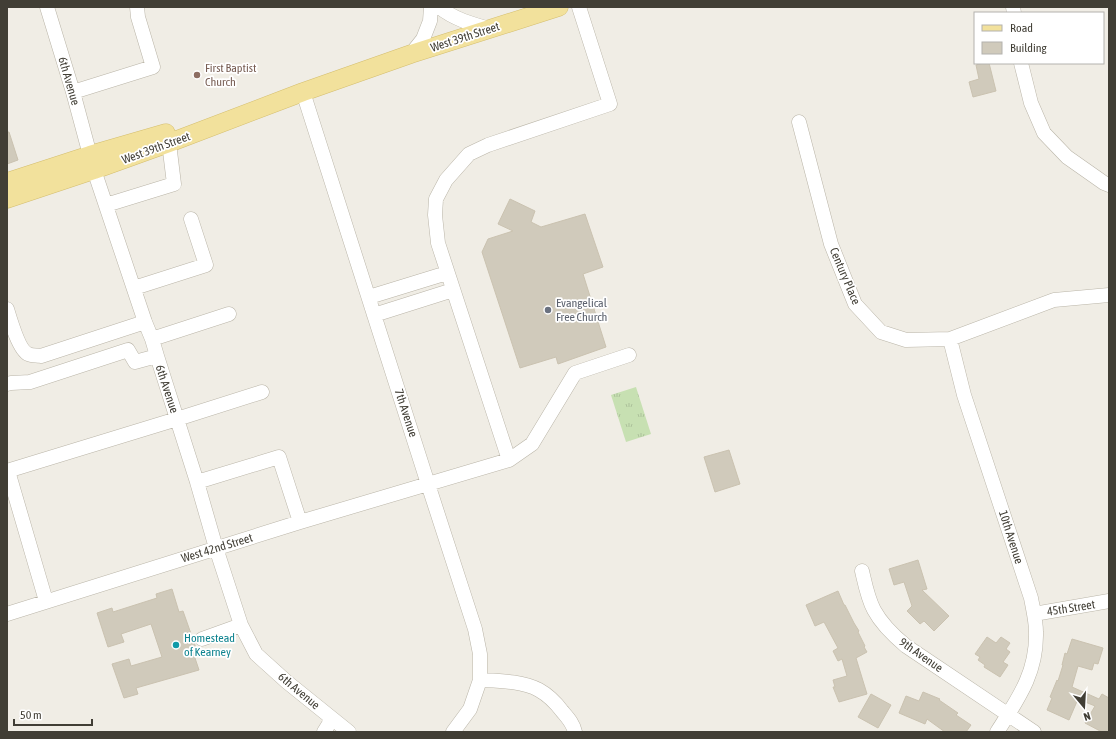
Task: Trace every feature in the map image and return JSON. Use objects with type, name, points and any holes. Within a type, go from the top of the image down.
[{"type":"main road","name":"West 39th Street","points":[[7,199],[92,163],[411,54],[559,7]]},
{"type":"main road","name":"West 39th Street","points":[[7,182],[169,144],[303,92]]},
{"type":"street","name":"6th Avenue","points":[[47,7],[73,92],[92,163],[152,339],[241,625],[256,654],[287,682],[349,732]]},
{"type":"street","points":[[73,92],[153,68],[138,17],[137,7]]},
{"type":"street","points":[[411,54],[423,39],[430,21],[431,7]]},
{"type":"street","points":[[440,7],[446,13],[464,22],[490,29]]},
{"type":"street","points":[[509,460],[438,243],[435,215],[436,199],[446,180],[469,154],[488,144],[610,104],[578,7]]},
{"type":"street","points":[[1021,64],[1031,103],[1044,133],[1067,157],[1109,185]]},
{"type":"street","name":"7th Avenue","points":[[303,92],[428,484],[476,629],[480,654],[480,680],[470,709],[453,732]]},
{"type":"street","name":"Century Place","points":[[799,122],[831,244],[855,304],[881,332],[906,340],[950,339],[1054,300],[1109,295]]},
{"type":"street","points":[[106,205],[174,184],[169,144]]},
{"type":"street","points":[[134,288],[206,265],[191,219]]},
{"type":"street","points":[[369,297],[447,273]]},
{"type":"street","points":[[374,315],[453,290]]},
{"type":"street","points":[[7,309],[11,336],[28,354],[41,356],[146,322]]},
{"type":"street","points":[[152,339],[229,314]]},
{"type":"street","name":"10th Avenue","points":[[950,339],[964,396],[1012,540],[1034,614],[1036,632],[1035,651],[1031,671],[1025,687],[997,732]]},
{"type":"street","points":[[7,384],[30,382],[128,350],[135,362],[157,356]]},
{"type":"street","name":"West 42nd Street","points":[[7,614],[300,522],[509,460],[532,444],[575,373],[629,355]]},
{"type":"street","points":[[46,601],[7,471],[262,392]]},
{"type":"street","points":[[197,482],[279,457],[300,522]]},
{"type":"street","name":"9th Avenue","points":[[862,571],[868,596],[874,610],[893,635],[1034,732]]},
{"type":"street","name":"45th Street","points":[[1034,614],[1109,602]]},
{"type":"street","points":[[202,638],[241,625]]},
{"type":"street","points":[[480,680],[525,685],[539,690],[557,704],[573,724],[575,732]]},
{"type":"street","points":[[324,732],[332,719]]},
{"type":"green space","points":[[636,387],[651,434],[626,442],[611,395]]},
{"type":"building","points":[[989,64],[996,91],[973,97],[969,82],[979,79],[976,65]]},
{"type":"building","points":[[7,132],[9,132],[18,160],[7,164]]},
{"type":"building","name":"Evangelical Free Church","points":[[510,199],[535,211],[531,222],[541,227],[585,214],[603,267],[583,274],[606,347],[558,364],[556,357],[520,368],[482,252],[488,239],[513,231],[498,224]]},
{"type":"building","points":[[729,450],[740,484],[715,492],[704,457]]},
{"type":"building","points":[[918,560],[927,589],[922,590],[949,616],[934,631],[924,621],[920,624],[907,611],[912,606],[904,582],[894,585],[889,569]]},
{"type":"building","name":"Homestead of Kearney","points":[[172,589],[179,612],[183,611],[196,648],[192,649],[199,670],[136,688],[138,694],[124,698],[112,664],[129,659],[131,666],[162,657],[151,624],[121,634],[124,642],[108,647],[97,613],[112,608],[113,612],[157,598],[156,594]]},
{"type":"building","points":[[838,591],[859,631],[858,632],[867,652],[856,658],[867,694],[839,702],[833,687],[835,687],[833,680],[847,676],[842,659],[838,661],[833,651],[838,648],[824,622],[815,626],[806,605]]},
{"type":"building","points":[[987,637],[996,643],[1001,637],[1010,643],[1006,649],[1010,652],[1003,662],[1008,665],[1000,677],[984,667],[985,665],[978,660],[980,657],[975,654]]},
{"type":"building","points":[[1072,639],[1103,648],[1098,664],[1094,663],[1092,670],[1078,666],[1072,687],[1099,699],[1102,694],[1109,698],[1109,732],[1102,732],[1085,723],[1095,706],[1078,699],[1069,720],[1047,710],[1052,698],[1050,697],[1057,680],[1058,681],[1065,653],[1067,654]]},
{"type":"building","points":[[923,692],[940,699],[939,700],[958,713],[956,715],[971,725],[966,732],[945,732],[927,719],[925,724],[899,713],[906,696],[919,701]]},
{"type":"building","points":[[871,694],[891,705],[878,728],[858,717]]},
{"type":"place","name":"First Baptist Church","points":[[197,75]]},
{"type":"place","name":"Evangelical Free Church","points":[[548,310]]},
{"type":"place","name":"Homestead of Kearney","points":[[176,645]]}]
